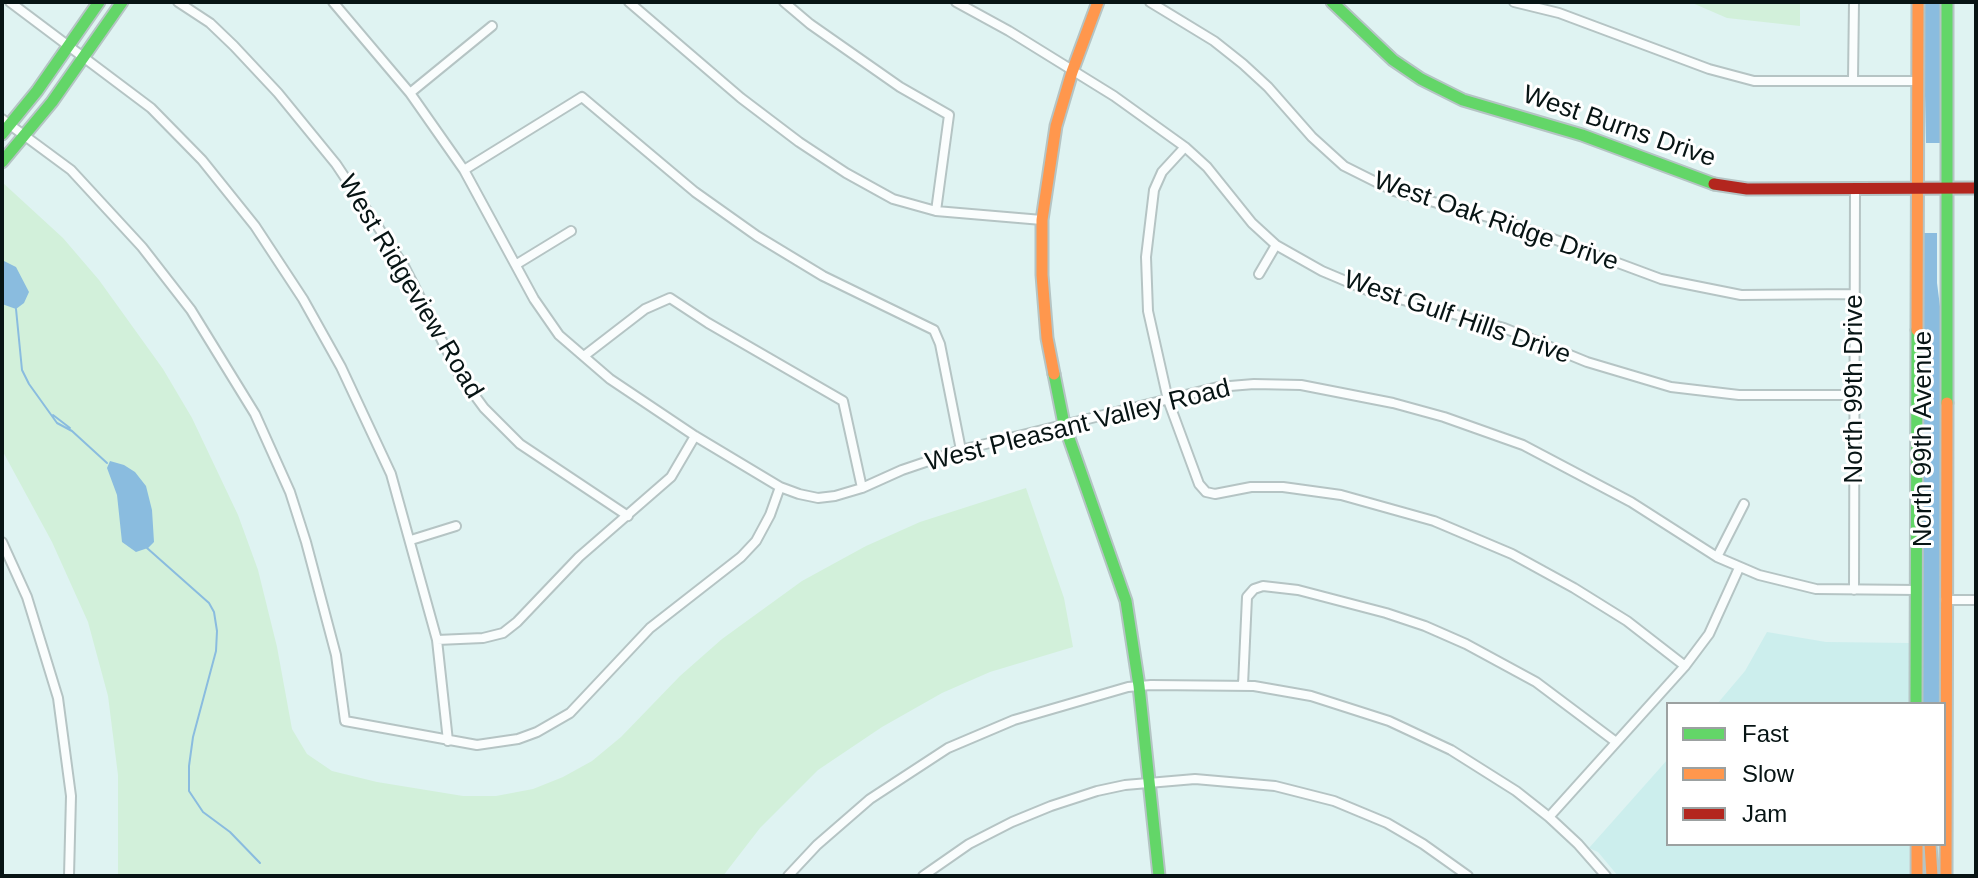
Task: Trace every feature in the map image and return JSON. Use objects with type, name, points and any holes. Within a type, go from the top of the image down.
[{"type":"street","points":[[10,2],[151,108],[202,160],[255,226],[303,299],[341,367],[391,474],[437,640],[448,741]]},
{"type":"street","points":[[99,2],[69,46],[5,126],[71,170],[142,247],[191,310],[255,414],[290,492],[310,556],[336,655],[345,721],[477,745],[518,739],[570,713],[650,628],[741,557],[756,541],[780,487]]},
{"type":"street","points":[[2,162],[84,58],[122,2]]},
{"type":"street","name":"West Ridgeview Road","points":[[178,2],[210,23],[234,46],[278,93],[336,164],[404,266],[459,374],[484,408],[520,444],[628,516]]},
{"type":"street","points":[[629,2],[741,98],[799,142],[893,199],[936,211],[1042,220]]},
{"type":"street","points":[[784,2],[900,87],[949,115],[936,211]]},
{"type":"street","name":"West Gulf Hills Drive","points":[[956,2],[1114,96],[1185,147],[1207,167],[1252,223],[1276,245],[1322,271],[1367,290],[1504,328],[1587,362],[1671,387],[1739,395],[1855,395]]},
{"type":"street","points":[[1098,2],[1056,126],[1042,220],[1042,275],[1047,338],[1064,424],[1126,601],[1139,686],[1159,876]]},
{"type":"street","name":"West Oak Ridge Drive","points":[[1150,2],[1214,41],[1243,64],[1344,166],[1394,191],[1513,224],[1661,279],[1741,295],[1855,294]]},
{"type":"street","name":"West Burns Drive","points":[[1332,2],[1393,60],[1421,79],[1463,100],[1582,135],[1706,183],[1747,189],[1976,188]]},
{"type":"street","points":[[1514,2],[1559,13],[1709,69],[1754,81],[1917,81]]},
{"type":"street","points":[[1559,13],[1562,2]]},
{"type":"street","points":[[1853,79],[1854,2]]},
{"type":"street","name":"North 99th Avenue","points":[[1916,702],[1918,2]]},
{"type":"street","name":"North 99th Avenue","points":[[1944,702],[1947,2]]},
{"type":"street","name":"West Pleasant Valley Road","points":[[338,4],[410,93],[464,170],[534,299],[559,335],[610,379],[695,436],[780,487],[818,498],[862,488],[902,470],[961,450],[1218,387],[1301,385],[1354,394],[1444,417],[1523,445],[1631,502],[1717,557],[1782,583],[1816,589],[1917,590]]},
{"type":"street","points":[[410,93],[492,26]]},
{"type":"street","points":[[464,170],[582,97],[695,192],[757,236],[823,276],[934,330],[940,344],[961,450]]},
{"type":"street","points":[[1185,147],[1162,172],[1154,190],[1146,257],[1148,311],[1168,400],[1199,484],[1206,492],[1215,494],[1251,487],[1283,487],[1341,495],[1434,521],[1512,554],[1574,588],[1627,621],[1685,666]]},
{"type":"street","name":"North 99th Drive","points":[[1854,590],[1855,188]]},
{"type":"street","points":[[517,264],[571,231]]},
{"type":"street","points":[[1259,274],[1276,245]]},
{"type":"street","points":[[584,356],[645,309],[670,298],[843,401],[862,488]]},
{"type":"street","points":[[437,640],[483,638],[503,633],[517,622],[579,557],[671,477],[695,436]]},
{"type":"street","points":[[1717,557],[1744,504]]},
{"type":"street","points":[[411,540],[456,526]]},
{"type":"street","points":[[2,542],[27,597],[58,698],[71,796],[69,876]]},
{"type":"street","points":[[1549,817],[1685,666],[1709,634],[1739,568]]},
{"type":"street","points":[[1243,685],[1247,597],[1258,587],[1285,588],[1363,606],[1425,626],[1466,644],[1536,682],[1616,742]]},
{"type":"street","points":[[1945,600],[1976,600]]},
{"type":"street","points":[[788,876],[817,845],[870,799],[948,748],[1014,720],[1139,686],[1243,685],[1311,696],[1414,731],[1481,767],[1549,817],[1606,876]]},
{"type":"street","points":[[923,876],[969,844],[1012,822],[1097,791],[1149,781],[1214,780],[1275,786],[1334,801],[1387,823],[1468,876]]},
{"type":"street","points":[[1917,846],[1917,876]]},
{"type":"street","points":[[1930,846],[1932,876]]},
{"type":"street","name":"North 99th Avenue","points":[[1946,846],[1946,876]]},
{"type":"shaded area","points":[[1767,632],[1826,642],[1910,643],[1910,702],[1719,702],[1745,671]]},
{"type":"shaded area","points":[[1666,761],[1666,846],[1909,846],[1909,876],[1618,876],[1598,852],[1589,848]]},
{"type":"green space","points":[[1690,2],[1800,2],[1800,26],[1727,18]]},
{"type":"green space","points":[[2,182],[63,238],[99,280],[163,369],[192,418],[238,515],[258,570],[277,647],[292,729],[307,754],[332,771],[463,796],[496,796],[533,789],[563,777],[592,761],[722,639],[802,581],[866,546],[920,522],[1026,488],[1064,598],[1073,647],[990,672],[942,693],[882,727],[818,770],[760,828],[723,876],[118,876],[118,775],[108,696],[88,622],[52,542],[2,450]]},
{"type":"water","points":[[1923,2],[1942,2],[1941,143],[1926,143]]},
{"type":"water","points":[[1922,233],[1937,233],[1937,283],[1942,322],[1940,702],[1923,702]]},
{"type":"water","points":[[2,260],[16,267],[29,292],[24,303],[16,309],[2,304]]},
{"type":"water","points":[[110,461],[135,472],[146,486],[152,510],[154,542],[148,548],[136,552],[122,542],[117,495],[107,468]]},
{"type":"waterway","points":[[16,309],[22,370],[29,384],[57,423],[72,431],[107,463]]},
{"type":"waterway","points":[[53,415],[70,428]]},
{"type":"waterway","points":[[147,548],[209,603],[214,612],[216,651],[193,737],[189,791],[203,812],[230,832],[260,863]]},
{"type":"traffic: fast","points":[[2,134],[37,91],[99,2]]},
{"type":"traffic: fast","points":[[2,162],[52,102],[122,2]]},
{"type":"traffic: fast","points":[[1332,2],[1393,60],[1421,79],[1463,100],[1582,135],[1714,184]]},
{"type":"traffic: fast","points":[[1947,2],[1947,403]]},
{"type":"traffic: fast","points":[[1916,702],[1917,330]]},
{"type":"traffic: fast","points":[[1054,374],[1064,424],[1126,601],[1139,686],[1159,876]]},
{"type":"traffic: slow","points":[[1054,374],[1047,338],[1042,275],[1042,220],[1056,126],[1098,2]]},
{"type":"traffic: slow","points":[[1917,330],[1918,2]]},
{"type":"traffic: slow","points":[[1946,876],[1947,403]]},
{"type":"traffic: slow","points":[[1917,846],[1917,876]]},
{"type":"traffic: slow","points":[[1930,846],[1932,876]]},
{"type":"traffic: jam","points":[[1714,184],[1747,189],[1976,188]]}]
